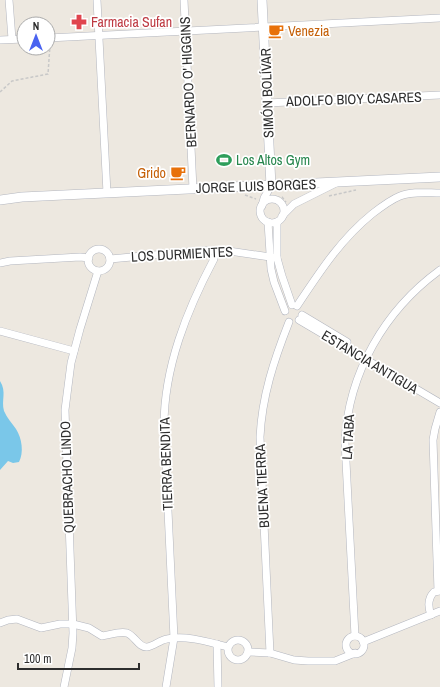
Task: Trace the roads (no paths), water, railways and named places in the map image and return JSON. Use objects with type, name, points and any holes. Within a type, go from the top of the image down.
[{"type":"street","points":[[9,0],[12,39]]},
{"type":"street","points":[[97,0],[107,193]]},
{"type":"street","name":"BERNARDO O' HIGGINS","points":[[184,0],[193,188]]},
{"type":"street","name":"SIMÓN BOLÍVAR","points":[[262,0],[271,186],[274,200]]},
{"type":"street","points":[[56,38],[440,18]]},
{"type":"street","points":[[0,40],[16,39]]},
{"type":"street","name":"ADOLFO BIOY CASARES","points":[[267,103],[440,95]]},
{"type":"street","name":"JORGE LUIS BORGES","points":[[0,200],[22,197],[193,188],[271,186],[440,177]]},
{"type":"street","points":[[294,306],[282,276],[277,258],[277,232],[280,219],[282,206],[274,200],[268,201],[262,206],[260,214],[264,220],[268,222],[280,219],[294,204],[337,182]]},
{"type":"street","name":"SIMÓN BOLÍVAR","points":[[262,206],[264,198],[271,186]]},
{"type":"street","points":[[294,306],[335,251],[362,222],[384,205],[401,196],[409,194],[440,193]]},
{"type":"street","points":[[268,222],[269,256],[274,282],[285,311],[284,316],[289,322],[294,323],[300,318],[301,310],[294,306],[287,307],[285,311]]},
{"type":"street","points":[[95,250],[101,250],[107,253],[110,258],[107,268],[101,271],[92,268],[89,262],[92,252],[95,250]]},
{"type":"street","name":"LOS DURMIENTES","points":[[110,258],[216,250],[235,251],[277,258]]},
{"type":"street","name":"TIERRA BENDITA","points":[[166,687],[174,638],[164,426],[165,402],[171,367],[179,339],[195,297],[214,259],[216,250]]},
{"type":"street","points":[[0,263],[10,261],[80,257],[89,258]]},
{"type":"street","name":"LA TABA","points":[[354,636],[345,437],[351,402],[366,356],[388,320],[415,290],[440,270]]},
{"type":"street","name":"QUEBRACHO LINDO","points":[[64,687],[72,648],[73,624],[65,410],[68,378],[74,350],[98,271]]},
{"type":"street","name":"ESTANCIA ANTIGUA","points":[[300,318],[366,356],[439,401]]},
{"type":"street","name":"BUENA TIERRA","points":[[270,653],[260,437],[265,393],[269,376],[289,322]]},
{"type":"street","points":[[0,330],[74,350]]},
{"type":"street","points":[[431,616],[428,604],[429,598],[434,592],[439,591],[433,440],[440,412]]},
{"type":"street","points":[[363,642],[440,612]]},
{"type":"street","points":[[0,623],[17,619],[41,628],[60,624],[73,624],[89,628],[102,636],[118,633],[129,634],[142,646],[146,647],[160,641],[174,638],[190,638],[228,647]]},
{"type":"street","points":[[248,652],[270,653],[294,660],[308,661],[341,659],[362,650],[363,642],[360,638],[354,636],[349,638],[345,653],[341,659]]},
{"type":"street","points":[[235,640],[242,641],[247,645],[248,652],[244,657],[238,660],[232,658],[228,653],[228,647],[235,640]]},
{"type":"street","points":[[217,644],[218,687]]},
{"type":"street","points":[[346,646],[349,651],[355,653]]},
{"type":"water","points":[[0,381],[4,392],[4,411],[18,433],[22,450],[19,462],[13,463],[8,461],[0,470]]},
{"type":"place","name":"Farmacia Sufan","points":[[79,22]]},
{"type":"place","name":"Venezia","points":[[276,31]]},
{"type":"place","name":"Los Altos Gym","points":[[224,160]]},
{"type":"place","name":"Grido","points":[[178,173]]}]
